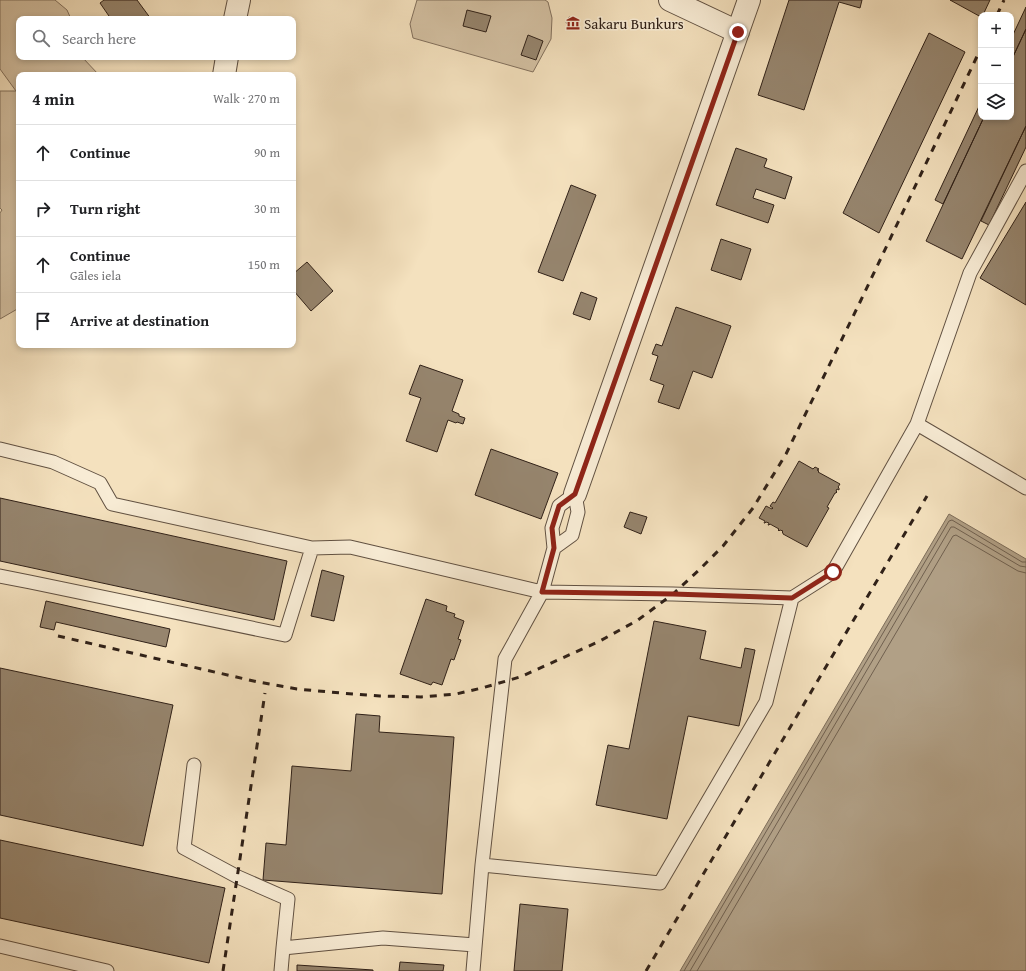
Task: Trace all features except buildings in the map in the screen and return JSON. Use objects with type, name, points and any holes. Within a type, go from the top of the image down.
[{"type":"street","points":[[236,16],[239,0]]},
{"type":"street","points":[[670,0],[738,32]]},
{"type":"street","points":[[575,494],[749,0]]},
{"type":"street","points":[[224,72],[226,60]]},
{"type":"lane","points":[[0,449],[53,462],[100,483],[112,504],[312,548],[350,547],[542,592],[792,598],[833,572],[917,424],[970,273],[1026,171]]},
{"type":"lane","points":[[917,424],[1026,488]]},
{"type":"lane","points":[[473,971],[482,865],[505,659],[542,592],[554,548],[552,528],[559,506],[575,494],[578,512],[572,535],[554,548]]},
{"type":"lane","points":[[0,576],[285,634],[312,548]]},
{"type":"lane","points":[[482,865],[660,883],[766,702],[792,598]]},
{"type":"lane","points":[[194,765],[184,848],[288,900],[281,971]]},
{"type":"lane","points":[[283,948],[383,938],[475,945]]},
{"type":"lane","points":[[0,946],[107,971]]},
{"type":"shaded area","points":[[0,0],[55,0],[67,10],[70,16],[16,16],[16,60],[85,60],[96,72],[16,72],[16,91],[0,69]]},
{"type":"shaded area","points":[[417,0],[545,0],[548,2],[552,18],[551,39],[533,72],[413,38],[410,24]]},
{"type":"shaded area","points":[[0,91],[16,91],[16,310],[0,319],[0,213],[2,210],[0,208]]},
{"type":"water","points":[[949,514],[1026,559],[1026,971],[680,971]]},
{"type":"railway","points":[[998,12],[1004,0]]},
{"type":"railway","points":[[58,636],[258,682],[297,689],[380,696],[421,697],[456,694],[520,677],[598,642],[638,620],[673,594],[723,546],[753,508],[786,454],[978,54]]},
{"type":"railway","points":[[646,971],[927,496]]},
{"type":"railway","points":[[223,971],[265,693]]},
{"type":"place","name":"Sakaru Bunkurs","points":[[573,23]]},
{"type":"route","points":[[738,32],[575,494],[559,506],[552,528],[554,548],[542,592],[641,593],[792,598],[833,572]]}]
